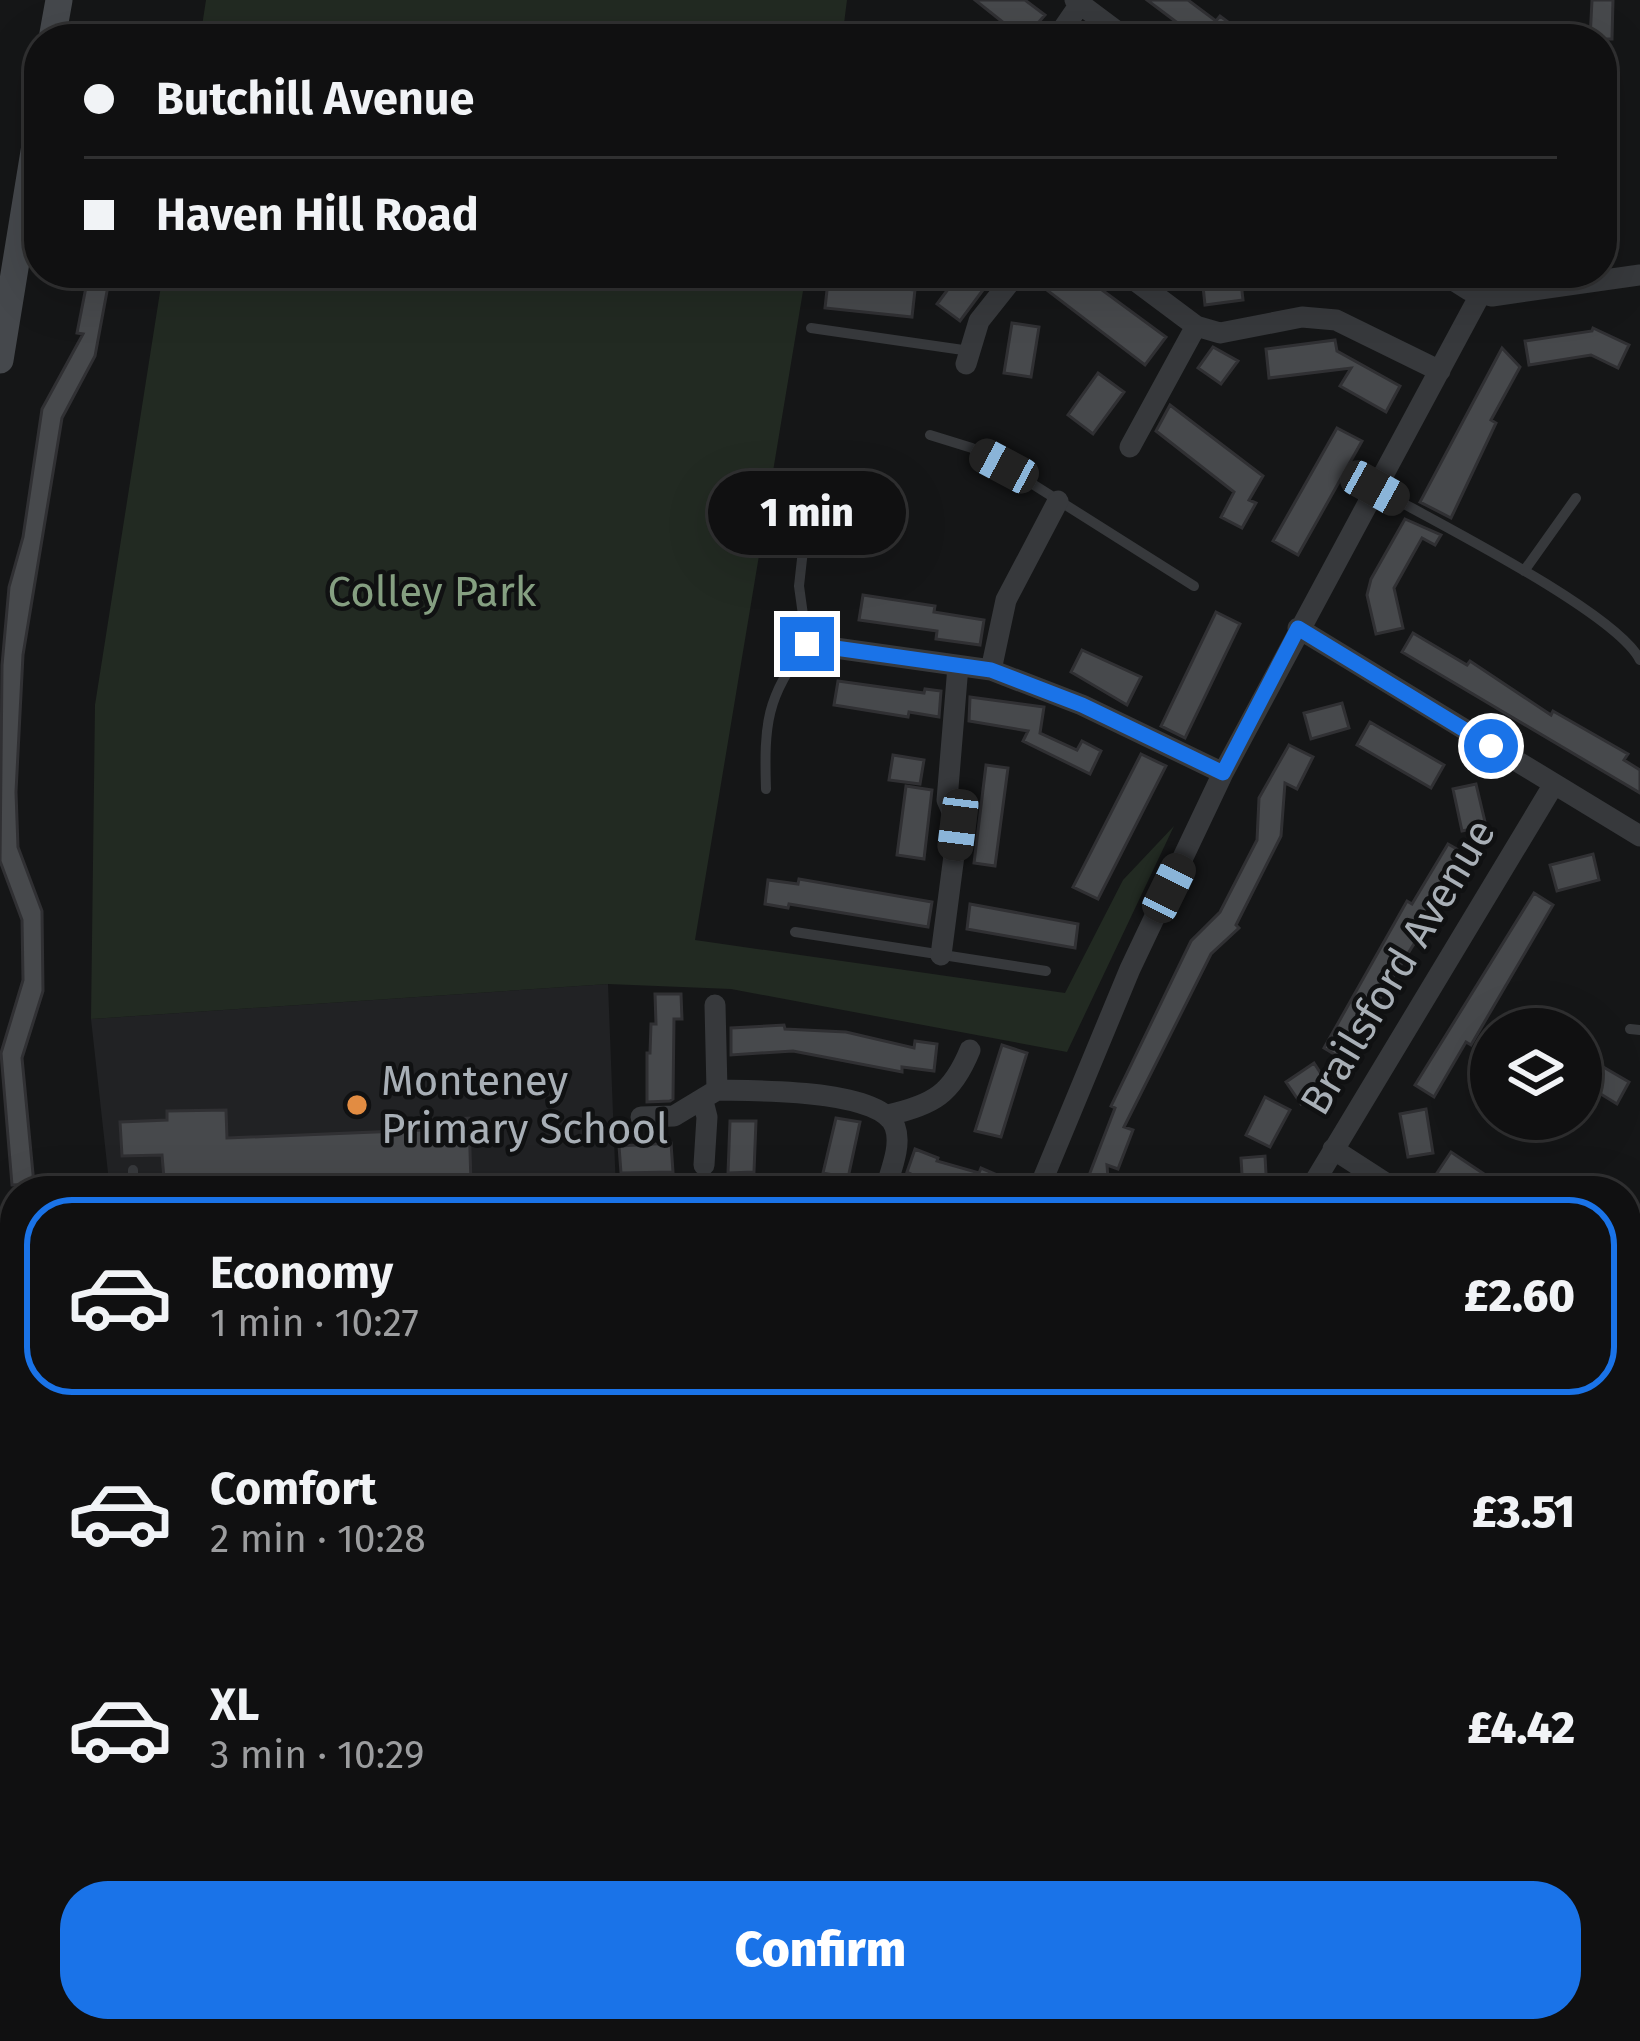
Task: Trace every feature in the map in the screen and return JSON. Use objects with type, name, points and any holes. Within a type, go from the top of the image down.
[{"type":"street","points":[[1078,2],[1107,24]]},
{"type":"street","points":[[0,360],[6,293],[24,199]]},
{"type":"street","points":[[968,357],[979,320],[1004,288]]},
{"type":"street","points":[[1145,288],[1196,326],[1220,333],[1302,316],[1336,320],[1440,371]]},
{"type":"street","points":[[1468,288],[1480,295],[1554,288]]},
{"type":"street","points":[[1044,1176],[1130,969],[1223,773],[1480,295]]},
{"type":"street","points":[[1130,448],[1196,326]]},
{"type":"street","points":[[991,670],[1006,600],[1058,501]]},
{"type":"street","points":[[1298,628],[1640,836]]},
{"type":"street","points":[[807,644],[991,670],[1082,705],[1223,773]]},
{"type":"street","points":[[941,955],[958,825],[947,800],[958,666]]},
{"type":"street","name":"Brailsford Avenue","points":[[1319,1176],[1554,784]]},
{"type":"street","points":[[704,1165],[715,1005]]},
{"type":"street","points":[[641,1117],[674,1117],[710,1095],[806,1094],[860,1103],[888,1115],[917,1109],[938,1098],[959,1077],[970,1050]]},
{"type":"street","points":[[888,1115],[897,1143],[889,1176]]},
{"type":"street","points":[[1333,1149],[1375,1176]]},
{"type":"lane","points":[[811,328],[968,357]]},
{"type":"lane","points":[[930,435],[972,448],[1036,484],[1194,586]]},
{"type":"lane","points":[[766,789],[767,712],[777,687],[807,644],[799,586],[810,487]]},
{"type":"lane","points":[[1375,488],[1524,572],[1626,639],[1640,660]]},
{"type":"lane","points":[[1524,572],[1576,498]]},
{"type":"lane","points":[[795,932],[1046,971]]},
{"type":"lane","points":[[134,1169],[134,1176]]},
{"type":"shaded area","name":"Monteney Primary School","points":[[608,984],[615,1176],[108,1176],[91,1019]]},
{"type":"green space","points":[[206,0],[847,0],[844,24],[202,24]]},
{"type":"green space","name":"Colley Park","points":[[161,288],[804,288],[695,940],[1065,993],[1123,880],[1174,826],[1067,1052],[731,989],[608,984],[91,1019],[95,705]]},
{"type":"building","points":[[975,0],[1025,0],[1045,15],[1037,24],[1005,24]]},
{"type":"building","points":[[1147,0],[1188,0],[1216,21],[1220,16],[1231,24],[1179,24]]},
{"type":"building","points":[[1592,0],[1613,0],[1612,24],[1591,24]]},
{"type":"building","points":[[86,288],[108,288],[95,356],[62,418],[23,655],[18,847],[42,911],[43,991],[22,1058],[33,1176],[11,1176],[1,1053],[23,980],[22,920],[0,861],[2,665],[9,587],[23,537],[42,409],[83,334],[77,333]]},
{"type":"building","points":[[827,288],[915,290],[912,317],[825,308]]},
{"type":"building","points":[[949,288],[983,290],[960,321],[937,304]]},
{"type":"building","points":[[1044,288],[1099,288],[1166,337],[1145,365]]},
{"type":"building","points":[[1203,288],[1242,288],[1243,300],[1205,305]]},
{"type":"building","points":[[1012,323],[1039,327],[1031,377],[1004,373]]},
{"type":"building","points":[[1593,328],[1629,345],[1618,368],[1591,355],[1529,365],[1525,341]]},
{"type":"building","points":[[1335,340],[1337,351],[1400,386],[1386,412],[1340,386],[1351,368],[1269,378],[1266,349]]},
{"type":"building","points":[[1213,347],[1238,361],[1221,384],[1198,368]]},
{"type":"building","points":[[1502,348],[1520,367],[1491,420],[1496,423],[1451,518],[1420,502]]},
{"type":"building","points":[[1098,373],[1124,392],[1093,434],[1068,415]]},
{"type":"building","points":[[1170,405],[1263,476],[1249,500],[1256,503],[1242,528],[1221,517],[1234,492],[1156,431]]},
{"type":"building","points":[[1337,428],[1362,441],[1298,555],[1273,541]]},
{"type":"building","points":[[1405,519],[1441,535],[1435,545],[1422,538],[1394,588],[1403,628],[1376,634],[1367,595],[1371,579]]},
{"type":"building","points":[[863,595],[935,606],[934,612],[984,620],[980,645],[936,639],[937,631],[859,620]]},
{"type":"building","points":[[1216,612],[1240,624],[1185,738],[1161,726]]},
{"type":"building","points":[[1413,633],[1467,665],[1470,661],[1551,715],[1553,711],[1628,754],[1624,760],[1640,770],[1640,793],[1402,652]]},
{"type":"building","points":[[1082,650],[1141,677],[1127,705],[1071,672]]},
{"type":"building","points":[[838,681],[924,693],[925,689],[941,691],[939,717],[834,705]]},
{"type":"building","points":[[970,697],[1044,707],[1040,733],[1077,750],[1082,741],[1101,751],[1090,774],[1023,741],[1028,731],[969,721]]},
{"type":"building","points":[[1342,703],[1349,728],[1311,739],[1304,713]]},
{"type":"building","points":[[1370,722],[1444,765],[1431,788],[1357,745]]},
{"type":"building","points":[[1289,745],[1313,757],[1297,789],[1285,783],[1281,836],[1236,925],[1239,928],[1211,954],[1124,1127],[1133,1130],[1118,1169],[1107,1165],[1108,1176],[1089,1176],[1115,1108],[1111,1106],[1191,941],[1220,912],[1257,840],[1259,798]]},
{"type":"building","points":[[1141,754],[1166,766],[1098,899],[1073,887]]},
{"type":"building","points":[[893,755],[924,760],[920,784],[889,780]]},
{"type":"building","points":[[986,765],[1008,768],[995,866],[974,863]]},
{"type":"building","points":[[1476,784],[1486,826],[1462,831],[1453,789]]},
{"type":"building","points":[[906,786],[932,790],[924,859],[897,855]]},
{"type":"building","points":[[1448,844],[1469,856],[1342,1059],[1324,1048],[1407,901],[1412,904]]},
{"type":"building","points":[[1593,854],[1599,880],[1557,891],[1550,865]]},
{"type":"building","points":[[799,879],[932,902],[928,927],[765,904],[768,880],[798,884]]},
{"type":"building","points":[[1534,893],[1553,905],[1493,1008],[1470,1008],[1470,1044],[1466,1042],[1434,1097],[1415,1085]]},
{"type":"building","points":[[970,904],[1078,924],[1075,948],[967,929]]},
{"type":"building","points":[[655,994],[681,994],[682,1019],[674,1019],[673,1099],[647,1102],[647,1053],[651,1024],[656,1024]]},
{"type":"building","points":[[784,1025],[785,1029],[846,1032],[914,1048],[915,1041],[937,1044],[934,1071],[902,1067],[902,1072],[793,1051],[731,1055],[731,1028]]},
{"type":"building","points":[[1002,1045],[1027,1053],[1001,1137],[975,1131]]},
{"type":"building","points":[[1314,1063],[1329,1086],[1301,1104],[1286,1082]]},
{"type":"building","points":[[1602,1066],[1629,1082],[1617,1104],[1602,1095]]},
{"type":"building","points":[[1265,1097],[1290,1110],[1270,1147],[1246,1135]]},
{"type":"building","points":[[1426,1109],[1433,1153],[1408,1157],[1400,1114]]},
{"type":"building","points":[[226,1110],[227,1138],[422,1130],[422,1121],[469,1118],[471,1176],[164,1176],[162,1155],[122,1156],[120,1122],[167,1120],[167,1111]]},
{"type":"building","points":[[836,1118],[860,1122],[848,1176],[823,1173]]},
{"type":"building","points":[[730,1121],[756,1121],[754,1172],[728,1173]]},
{"type":"building","points":[[671,1143],[673,1172],[621,1173],[619,1146]]},
{"type":"building","points":[[915,1149],[937,1161],[1000,1176],[915,1176],[907,1172]]},
{"type":"building","points":[[1451,1152],[1486,1176],[1442,1176],[1437,1173]]},
{"type":"building","points":[[1265,1156],[1266,1176],[1242,1176],[1241,1158]]},
{"type":"place","name":"Monteney Primary School","points":[[357,1105]]},
{"type":"route","points":[[807,644],[991,670],[1082,705],[1223,773],[1298,628],[1491,746]]}]
